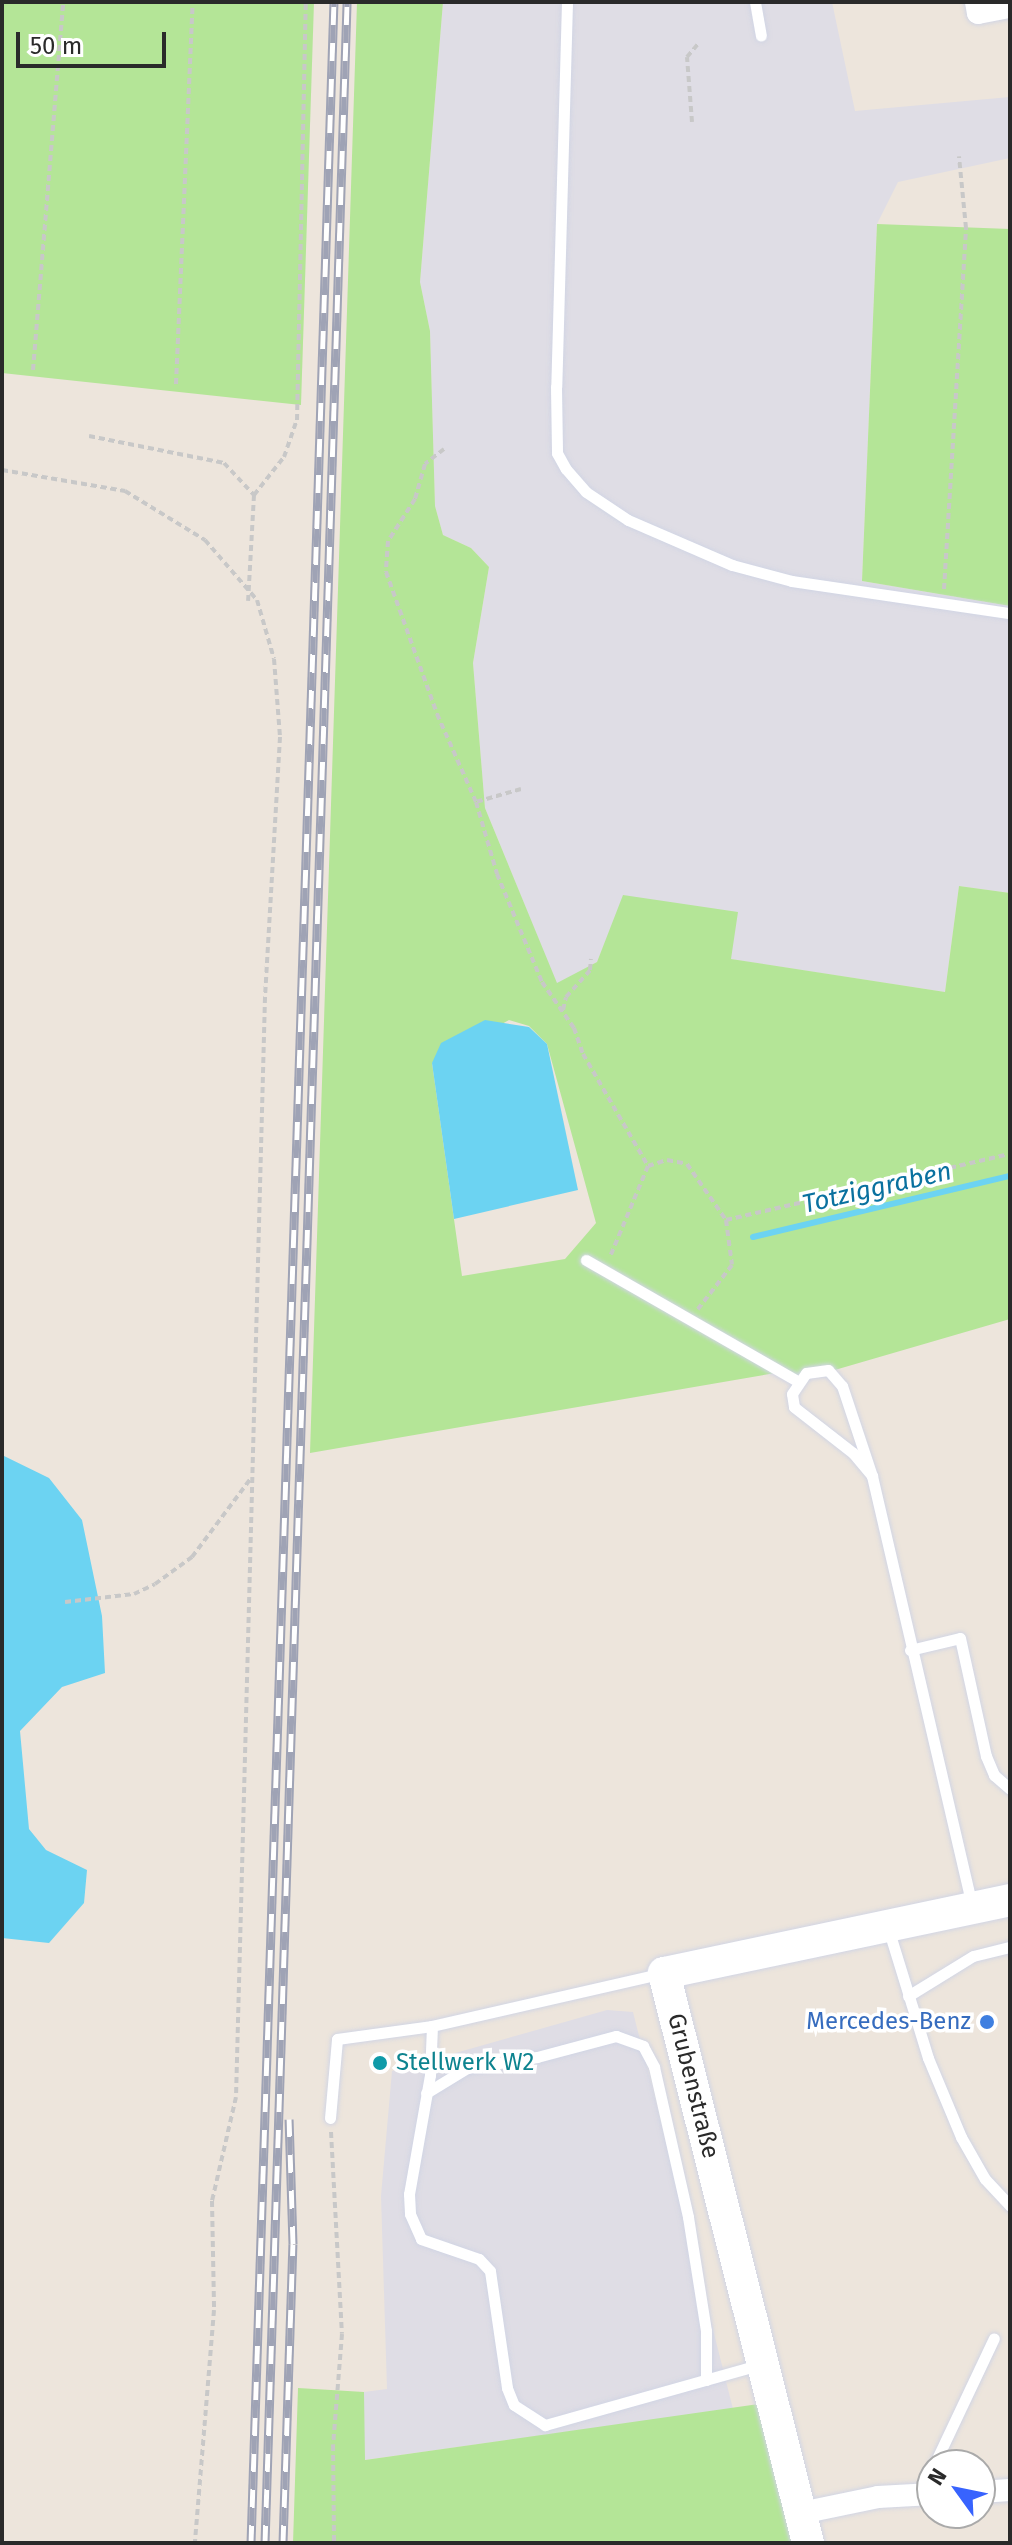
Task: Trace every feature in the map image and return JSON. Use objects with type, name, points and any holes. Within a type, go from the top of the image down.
[{"type":"street","points":[[976,2],[978,13],[1010,7]]},
{"type":"street","points":[[664,1973],[1010,1900]]},
{"type":"street","name":"Grubenstraße","points":[[664,1973],[804,2528]]},
{"type":"street","points":[[804,2528],[916,2498]]},
{"type":"lane","points":[[567,2],[556,387],[557,453],[566,469],[586,492],[628,520],[732,565],[792,581],[1010,613]]},
{"type":"lane","points":[[755,2],[761,35]]},
{"type":"lane","points":[[586,1260],[797,1381]]},
{"type":"lane","points":[[797,1381],[816,1370],[837,1378],[872,1476],[910,1650],[973,1909]]},
{"type":"lane","points":[[797,1381],[794,1407],[853,1453],[872,1476]]},
{"type":"lane","points":[[910,1650],[960,1638],[986,1756],[994,1775],[1010,1789]]},
{"type":"lane","points":[[888,1928],[908,1996],[961,2137],[985,2179],[1010,2206]]},
{"type":"lane","points":[[908,1996],[973,1956],[1010,1947]]},
{"type":"lane","points":[[330,2118],[337,2039],[432,2026],[664,1973]]},
{"type":"lane","points":[[432,2026],[426,2093],[409,2194],[414,2228],[429,2244],[479,2259],[490,2271],[507,2388],[514,2405],[545,2425],[764,2364]]},
{"type":"lane","points":[[426,2093],[467,2068],[537,2057],[616,2036],[643,2046],[654,2067],[688,2217],[706,2331],[706,2380]]},
{"type":"lane","points":[[942,2449],[994,2338]]},
{"type":"path","points":[[33,370],[63,2]]},
{"type":"path","points":[[176,384],[193,2]]},
{"type":"path","points":[[248,601],[254,495],[284,457],[297,420],[306,2]]},
{"type":"path","points":[[692,122],[687,57],[698,44]]},
{"type":"path","points":[[943,603],[966,228],[959,156]]},
{"type":"path","points":[[89,436],[224,463],[254,495]]},
{"type":"path","points":[[444,449],[425,464],[415,499],[388,541],[386,572],[437,714],[476,802],[525,944],[542,982],[563,1010],[648,1166],[640,1194],[609,1250],[613,1276]]},
{"type":"path","points":[[2,470],[125,491],[205,540],[257,600],[274,659],[280,737],[265,997],[236,2097],[212,2201],[214,2310],[195,2543]]},
{"type":"path","points":[[476,802],[521,789]]},
{"type":"path","points":[[563,1010],[566,997],[590,970],[591,959]]},
{"type":"path","points":[[726,1220],[1010,1154]]},
{"type":"path","points":[[648,1166],[667,1160],[687,1164],[726,1220],[732,1265],[688,1320]]},
{"type":"path","points":[[65,1602],[134,1594],[155,1584],[192,1557],[252,1477]]},
{"type":"path","points":[[330,2118],[342,2334],[332,2459],[334,2543]]},
{"type":"shaded area","points":[[443,2],[832,2],[855,111],[1010,97],[1010,158],[898,182],[877,224],[862,581],[1010,606],[1010,893],[959,886],[945,992],[730,959],[624,895],[597,962],[557,984],[485,808],[473,663],[489,567],[471,548],[443,535],[435,506],[430,331],[420,282]]},
{"type":"shaded area","points":[[607,2010],[633,2012],[733,2409],[364,2460],[364,2392],[387,2389],[381,2196],[392,2071]]},
{"type":"green space","points":[[2,2],[314,2],[301,405],[2,373]]},
{"type":"green space","points":[[357,2],[443,2],[420,282],[430,331],[435,506],[443,535],[471,548],[489,567],[473,663],[485,808],[557,983],[597,962],[623,895],[738,912],[731,959],[945,992],[959,886],[1010,893],[1010,1319],[797,1381],[781,1372],[310,1453]],"holes":[[[509,1020],[529,1026],[547,1044],[596,1223],[565,1259],[462,1276],[432,1063]]]},
{"type":"green space","points":[[877,224],[1010,229],[1010,606],[862,581]]},
{"type":"green space","points":[[298,2388],[364,2392],[365,2460],[773,2402],[808,2543],[293,2543]]},
{"type":"water","points":[[485,1020],[529,1027],[547,1044],[578,1190],[454,1219],[432,1063],[441,1043]]},
{"type":"water","points":[[2,1455],[49,1478],[82,1520],[102,1616],[105,1673],[62,1687],[20,1731],[29,1829],[46,1850],[87,1870],[84,1903],[49,1943],[2,1938]]},
{"type":"waterway","name":"Totziggraben","points":[[753,1237],[1010,1176]]},
{"type":"railway","points":[[251,2543],[334,2]]},
{"type":"railway","points":[[265,2543],[347,2]]},
{"type":"railway","points":[[283,2543],[293,2244],[289,2119]]},
{"type":"place","name":"Mercedes-Benz","points":[[987,2022]]},
{"type":"place","name":"Stellwerk W2","points":[[380,2063]]}]
